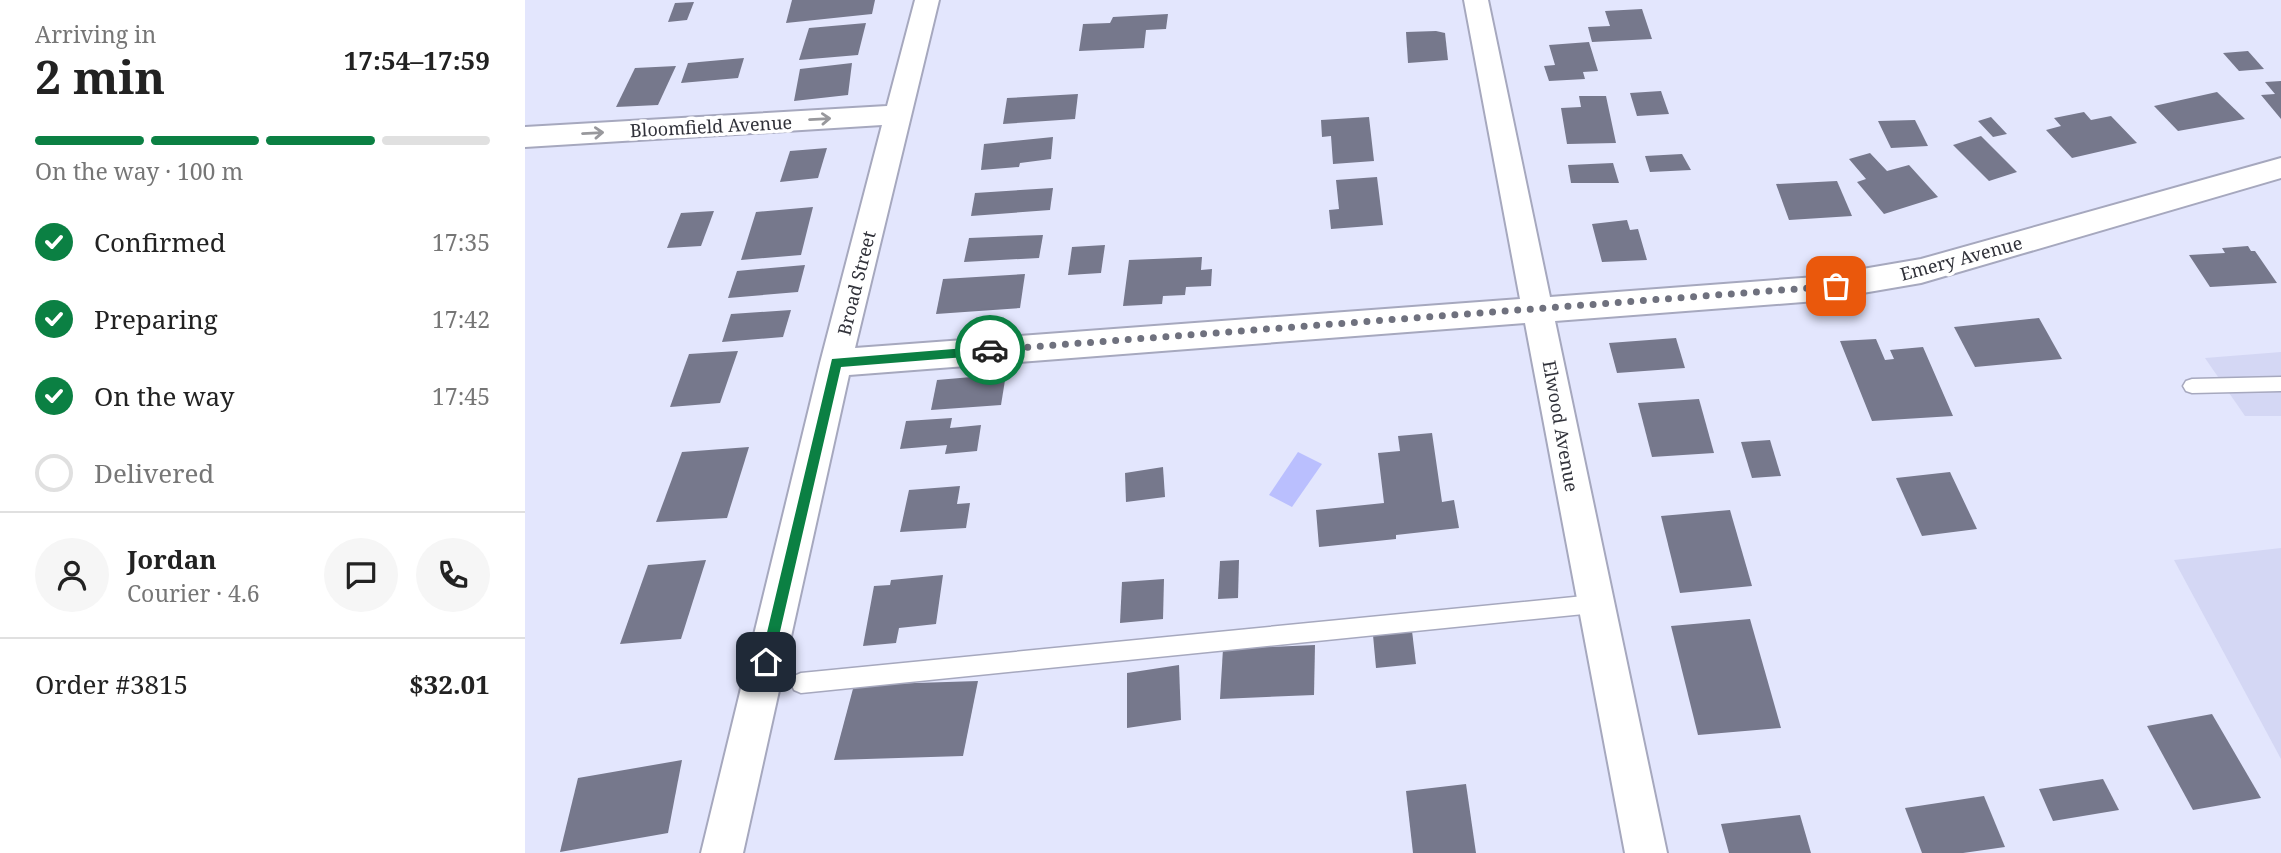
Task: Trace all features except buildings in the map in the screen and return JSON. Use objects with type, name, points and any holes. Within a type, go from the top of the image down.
[{"type":"street","name":"Broad Street","points":[[722,853],[836,363],[927,0]]},
{"type":"street","name":"Elwood Avenue","points":[[1476,0],[1539,308],[1594,604],[1646,853]]},
{"type":"street","name":"Bloomfield Avenue","points":[[525,138],[897,115]]},
{"type":"street","name":"Emery Avenue","points":[[836,363],[1816,289],[1921,271],[2281,168]]},
{"type":"lane","points":[[2192,386],[2281,384]]},
{"type":"lane","points":[[801,683],[1594,604]]},
{"type":"shaded area","points":[[2281,352],[2281,416],[2245,416],[2205,358]]},
{"type":"shaded area","points":[[2281,548],[2281,759],[2174,560]]},
{"type":"water","points":[[1298,452],[1322,464],[1292,507],[1269,495]]},
{"type":"way so far","points":[[990,350],[1836,286]]},
{"type":"route","points":[[766,662],[836,363],[990,350]]}]
